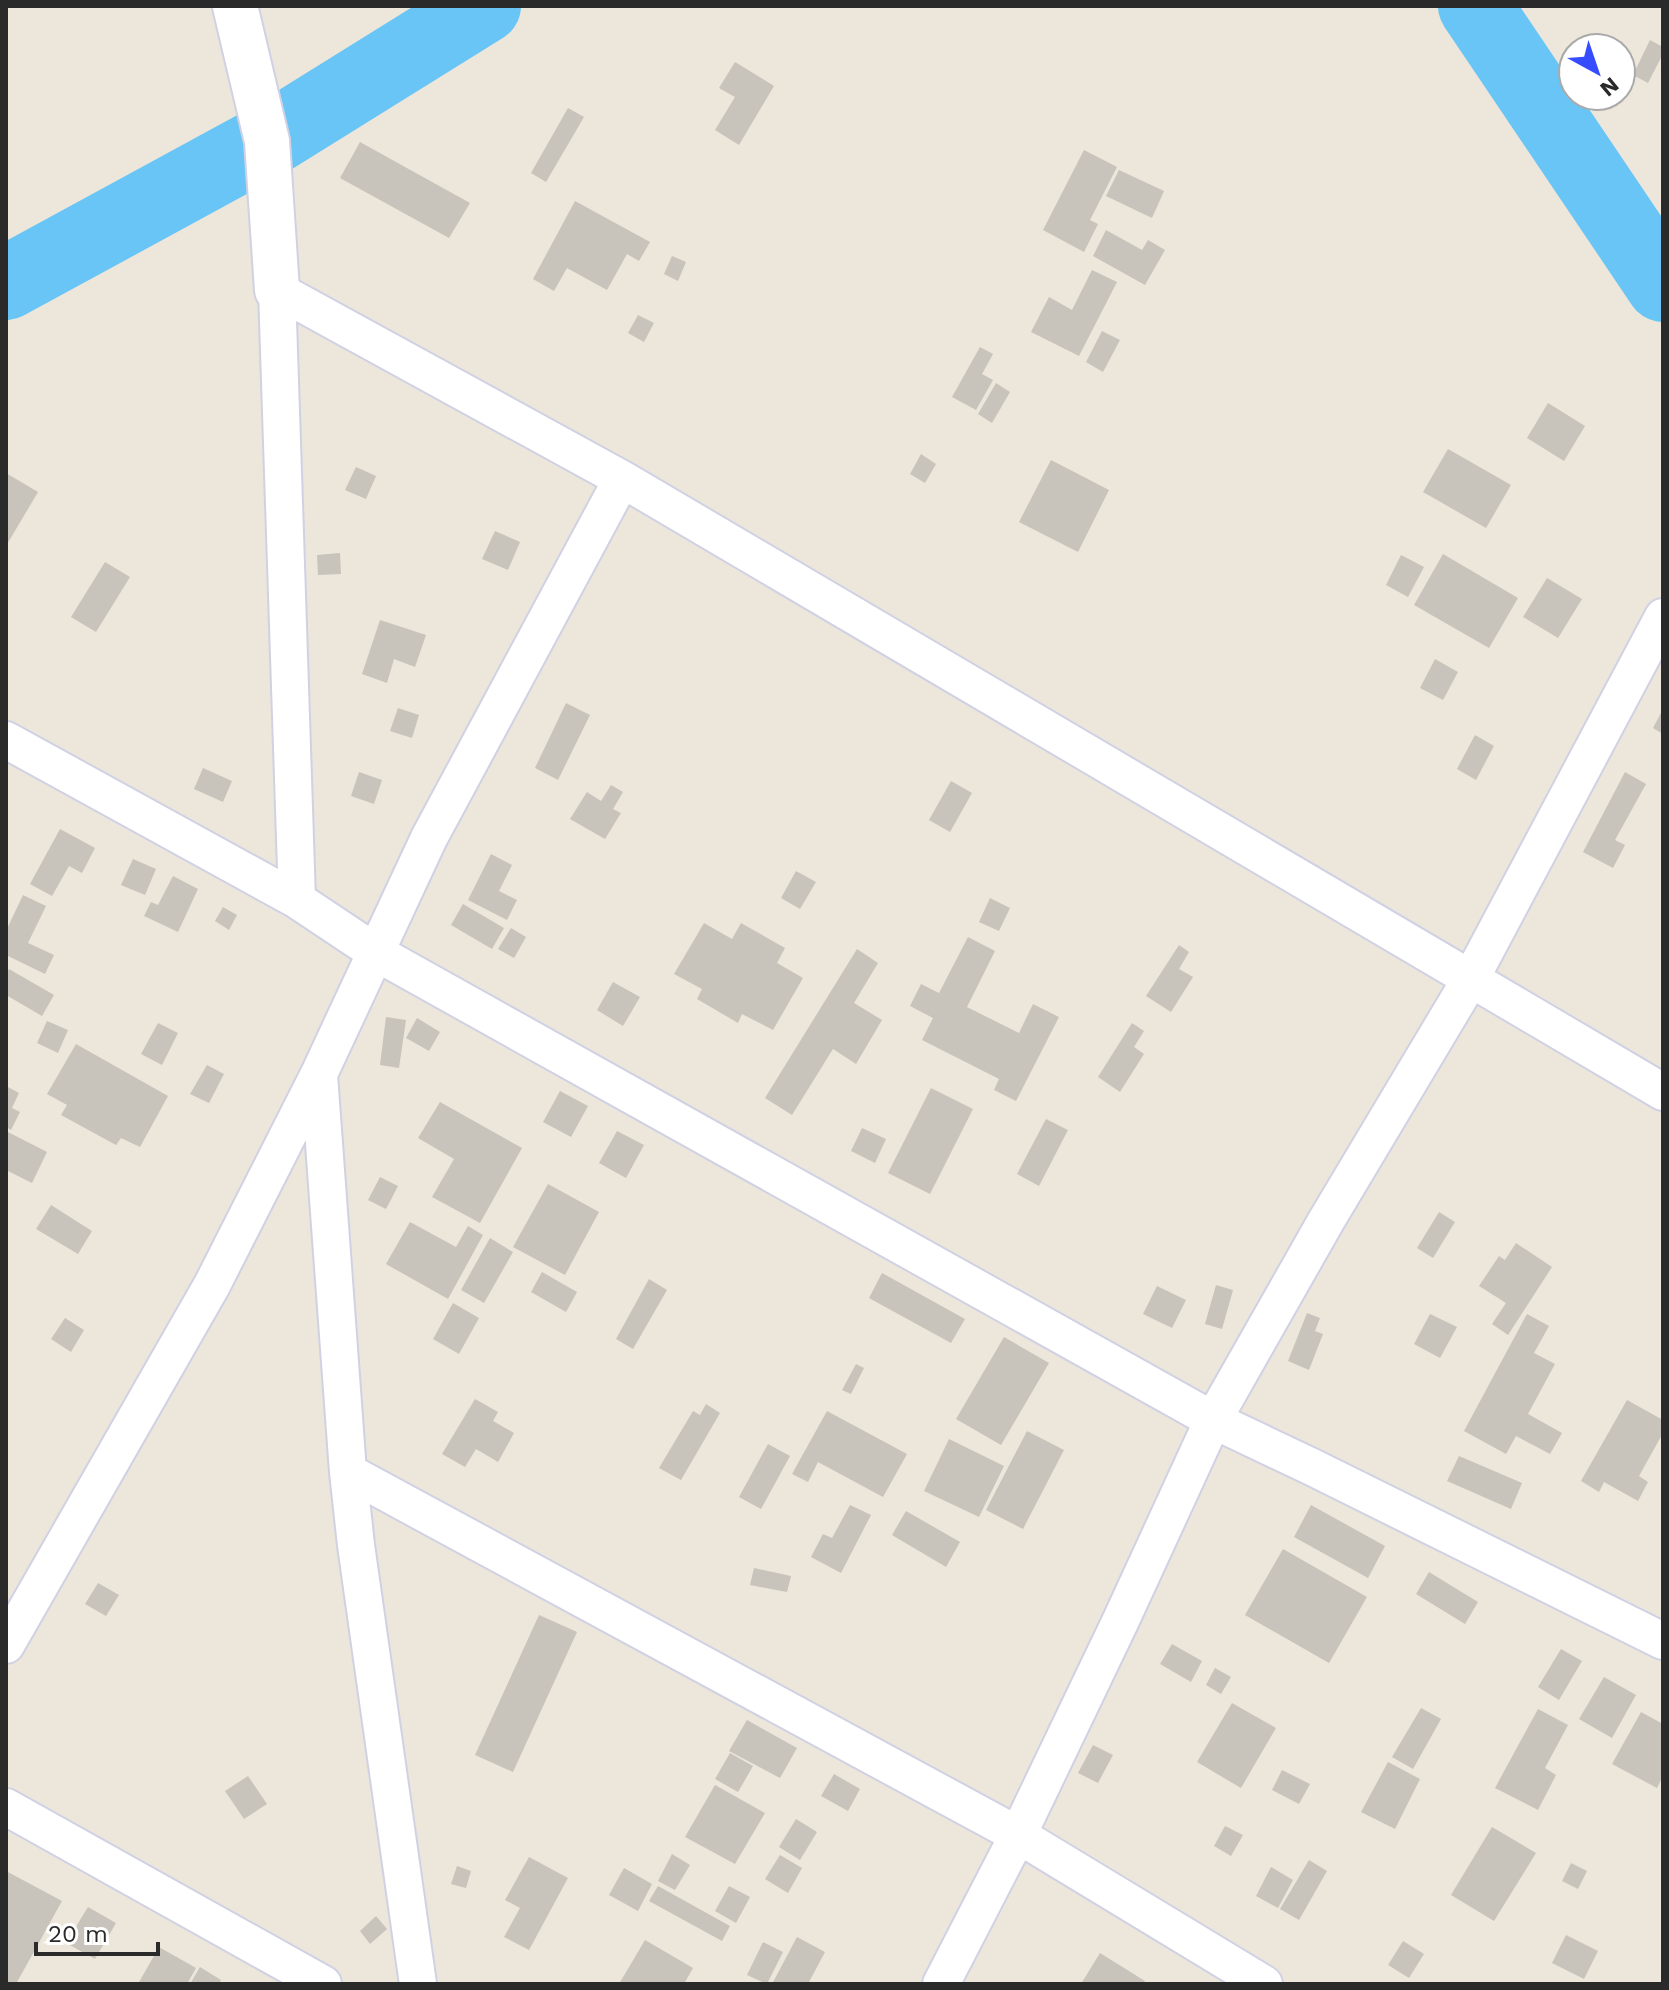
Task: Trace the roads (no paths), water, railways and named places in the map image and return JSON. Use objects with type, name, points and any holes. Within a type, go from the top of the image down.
[{"type":"street","points":[[235,6],[267,141],[277,290],[297,900]]},
{"type":"street","points":[[277,290],[622,479],[1663,1092]]},
{"type":"street","points":[[6,1645],[212,1285],[319,1074],[429,838],[622,479]]},
{"type":"street","points":[[941,1984],[1018,1835],[1213,1420],[1326,1221],[1470,980],[1663,617]]},
{"type":"street","points":[[6,740],[297,900],[375,952],[1213,1420],[1663,1641]]},
{"type":"street","points":[[319,1074],[348,1472],[418,1984]]},
{"type":"street","points":[[348,1472],[1018,1835],[1264,1984]]},
{"type":"street","points":[[6,1807],[323,1984]]},
{"type":"waterway","points":[[6,283],[267,141],[484,6]]},
{"type":"waterway","points":[[1475,6],[1663,285]]}]
